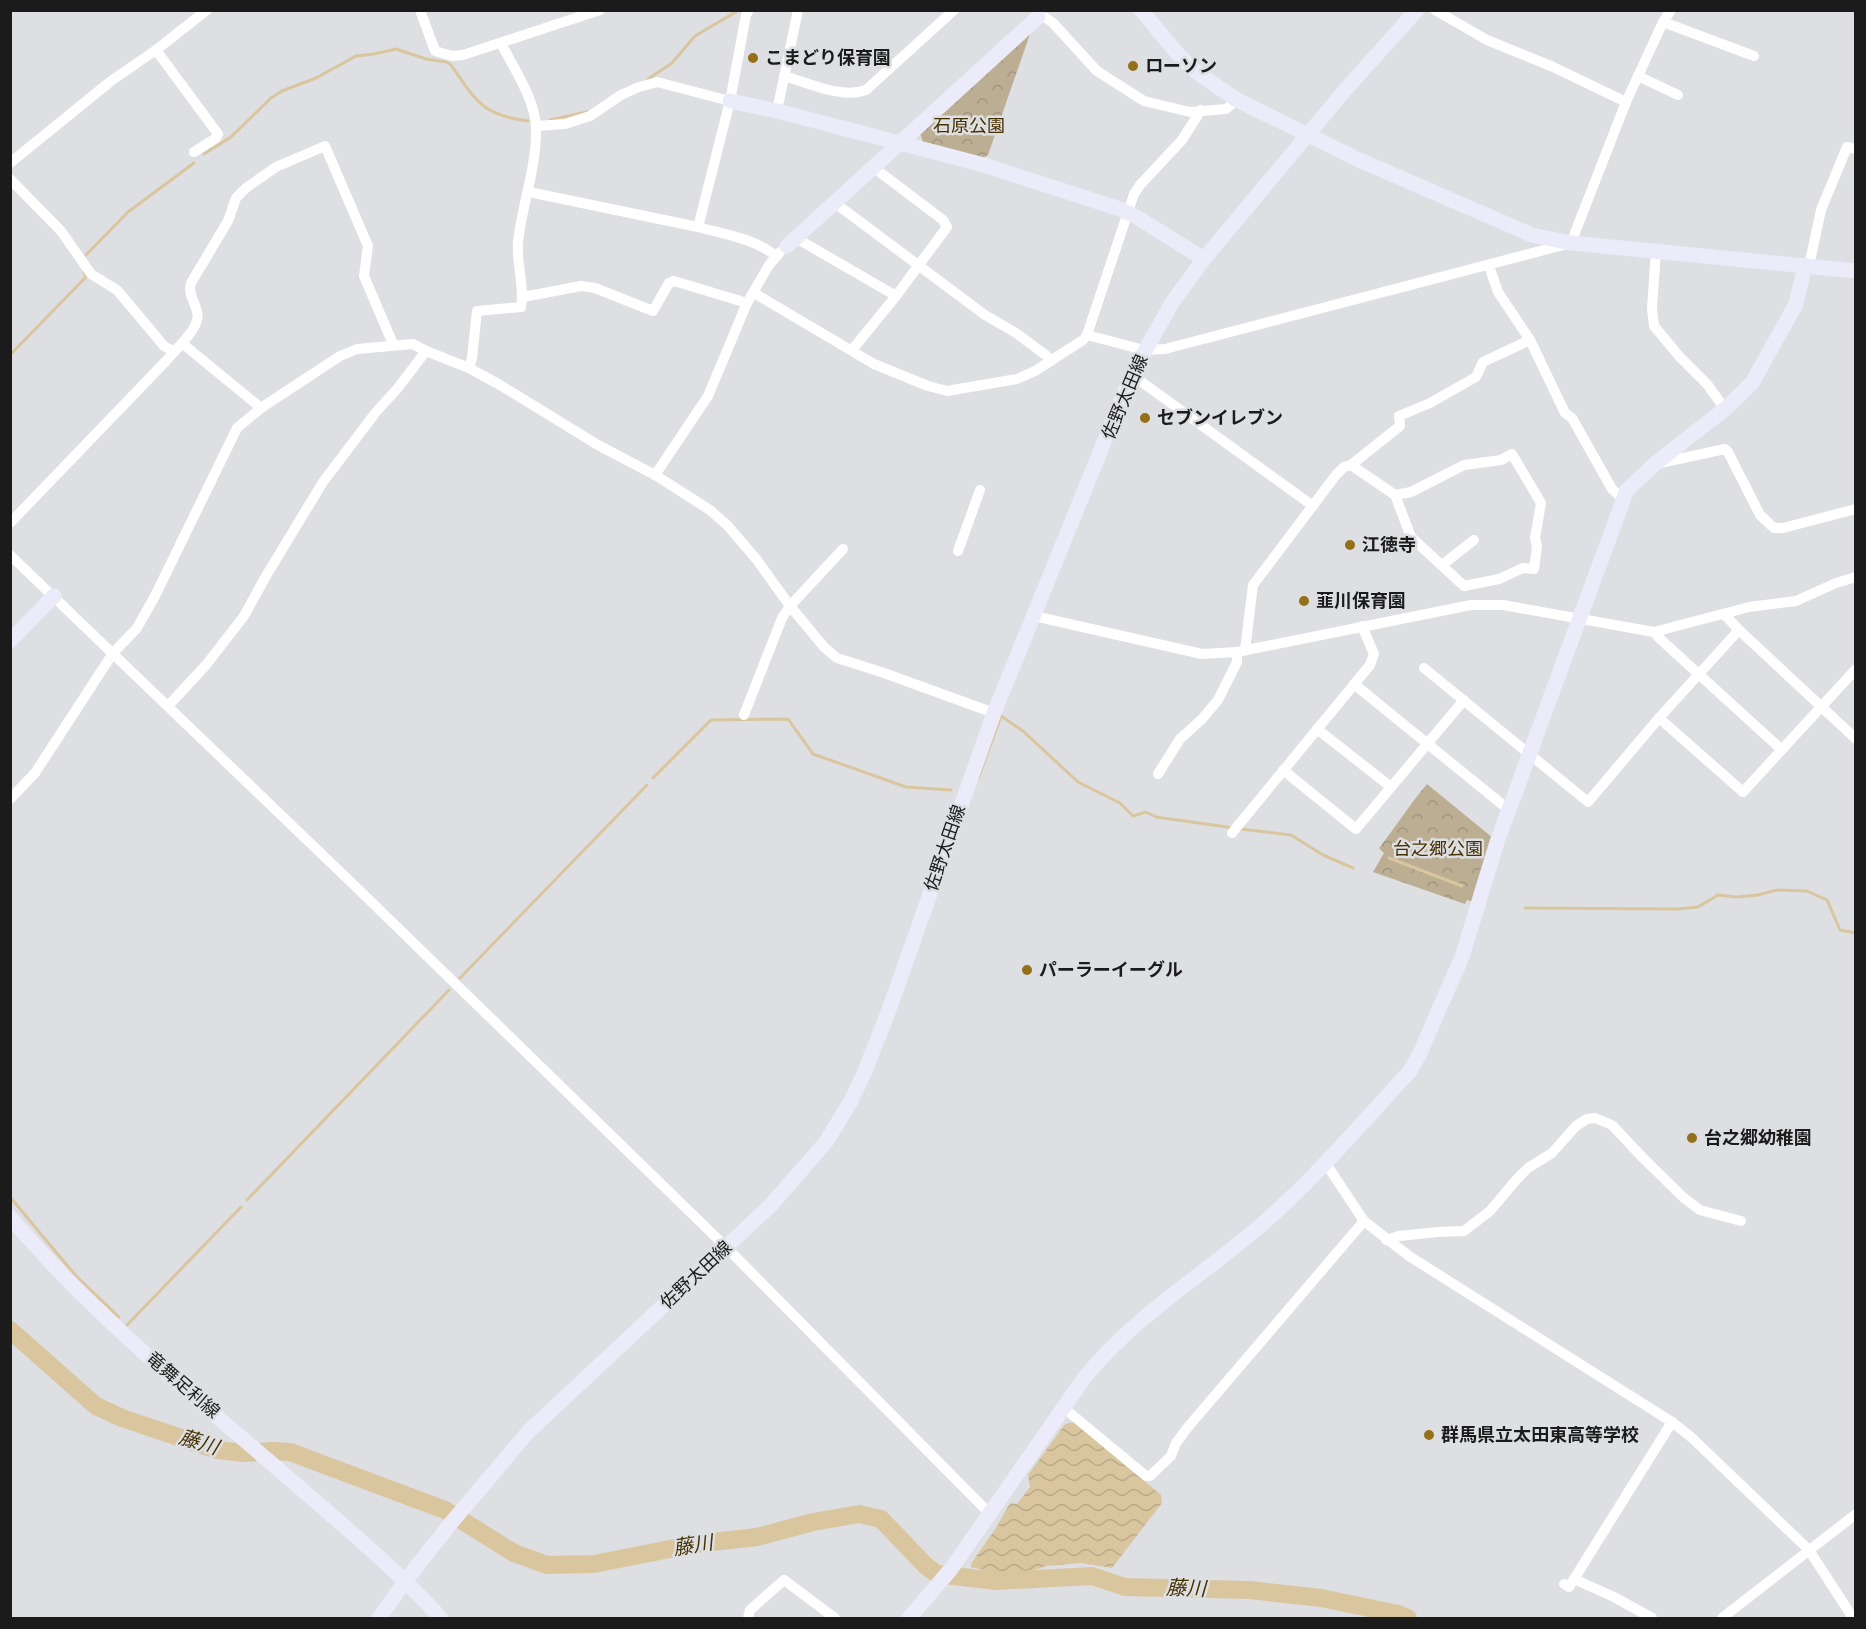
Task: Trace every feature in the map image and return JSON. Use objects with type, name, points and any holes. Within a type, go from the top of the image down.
[{"type":"street","points":[[10,163],[111,81],[156,50],[207,10]]},
{"type":"street","points":[[420,10],[435,51],[452,56],[463,55],[600,10]]},
{"type":"street","points":[[698,227],[730,101],[746,15],[749,10]]},
{"type":"street","points":[[777,111],[798,10]]},
{"type":"street","points":[[784,76],[835,91],[857,93],[866,90],[954,10]]},
{"type":"street","points":[[1141,10],[1177,53],[1195,70],[1237,99],[1357,159],[1532,235],[1571,243],[1856,272]]},
{"type":"street","name":"佐野太田線","points":[[379,1618],[406,1580],[505,1456],[547,1412],[770,1206],[826,1142],[851,1101],[865,1071],[889,1010],[994,713],[1131,376],[1144,350],[1173,302],[1204,259],[1308,134],[1417,10]]},
{"type":"street","points":[[1434,10],[1487,40],[1551,66],[1626,102]]},
{"type":"street","points":[[1571,243],[1626,102],[1663,22],[1671,10]]},
{"type":"street","points":[[655,475],[708,396],[751,298],[786,246],[1039,14],[1053,23],[1097,71],[1144,101],[1182,111],[1226,109],[1237,99]]},
{"type":"street","points":[[1663,22],[1754,56]]},
{"type":"street","points":[[469,368],[477,312],[521,307],[523,297],[518,244],[529,192],[537,126],[528,95],[501,43]]},
{"type":"street","points":[[156,50],[218,134],[216,138],[194,152]]},
{"type":"street","points":[[1638,76],[1678,95]]},
{"type":"street","points":[[537,126],[565,124],[590,116],[621,95],[657,82],[989,166],[1128,213],[1204,259]]},
{"type":"street","points":[[523,297],[581,286],[595,288],[653,311],[669,284],[674,281],[751,298],[852,350],[874,364],[928,386],[947,391],[1017,379],[1051,361],[1087,335],[1134,194],[1182,140],[1201,110]]},
{"type":"street","points":[[10,523],[173,351],[183,344],[198,314],[189,289],[191,283],[228,221],[236,198],[276,166],[325,146],[368,246],[364,276],[393,345]]},
{"type":"street","points":[[909,1618],[949,1571],[1102,1356],[1145,1317],[1276,1212],[1410,1071],[1462,957],[1509,810],[1627,490],[1656,463],[1725,409],[1752,383],[1791,315],[1807,266],[1822,207],[1847,147],[1856,149]]},
{"type":"street","points":[[852,350],[945,231],[946,223],[873,167]]},
{"type":"street","points":[[10,179],[61,231],[91,274],[117,290],[164,346],[173,351]]},
{"type":"street","points":[[529,192],[698,227],[769,250],[786,246],[896,296]]},
{"type":"street","points":[[835,203],[993,321],[1016,333],[1051,361]]},
{"type":"street","points":[[1087,335],[1144,350],[1165,349],[1571,243]]},
{"type":"street","points":[[1656,250],[1652,309],[1654,326],[1707,384],[1725,409]]},
{"type":"street","points":[[1489,266],[1498,292],[1530,340],[1564,413],[1572,418],[1612,489],[1623,499]]},
{"type":"street","points":[[1158,774],[1180,739],[1218,700],[1241,651],[1253,585],[1336,475],[1400,426],[1399,416],[1430,403],[1476,377],[1483,362],[1530,340]]},
{"type":"street","points":[[183,344],[261,408]]},
{"type":"street","points":[[10,799],[35,774],[113,654],[137,628],[237,428],[261,408],[340,356],[357,349],[393,345],[413,344],[469,368],[655,475],[710,510],[728,526],[757,560],[790,606],[824,647],[837,658],[994,713]]},
{"type":"street","points":[[168,706],[206,665],[244,616],[323,482],[426,351]]},
{"type":"street","points":[[1131,376],[1312,506]]},
{"type":"street","points":[[1656,463],[1725,449],[1760,515],[1774,528],[1783,528],[1856,508]]},
{"type":"street","points":[[1351,465],[1395,495],[1411,537],[1464,586],[1499,579],[1523,568],[1534,569],[1538,546],[1535,538],[1541,503],[1512,454],[1501,460],[1464,465],[1411,492],[1395,495]]},
{"type":"street","points":[[958,551],[980,490]]},
{"type":"street","points":[[1442,565],[1474,540]]},
{"type":"street","points":[[744,715],[782,618],[790,606],[843,549]]},
{"type":"street","points":[[10,555],[726,1247],[990,1514]]},
{"type":"street","points":[[1034,616],[1202,654],[1241,651],[1471,604],[1503,605],[1654,632],[1749,607],[1796,601],[1836,583],[1856,577]]},
{"type":"street","points":[[1469,585],[1471,604]]},
{"type":"street","points":[[10,641],[54,596]]},
{"type":"street","points":[[1724,614],[1856,739]]},
{"type":"street","points":[[1235,829],[1370,666],[1374,654],[1362,626]]},
{"type":"street","points":[[1424,668],[1588,802],[1659,718],[1739,630]]},
{"type":"street","points":[[1654,632],[1782,750]]},
{"type":"street","points":[[1659,718],[1743,792],[1856,669]]},
{"type":"street","points":[[1354,684],[1509,810]]},
{"type":"street","points":[[1283,770],[1356,829],[1464,700]]},
{"type":"street","points":[[1317,729],[1391,787]]},
{"type":"street","points":[[1386,1240],[1399,1236],[1464,1231],[1490,1211],[1528,1168],[1552,1153],[1576,1126],[1587,1119],[1594,1118],[1612,1125],[1651,1166],[1700,1210],[1742,1221]]},
{"type":"street","points":[[1325,1162],[1364,1221],[1386,1240],[1672,1422],[1704,1449],[1809,1550],[1853,1618]]},
{"type":"street","name":"竜舞足利線","points":[[10,1217],[64,1278],[406,1580],[441,1618]]},
{"type":"street","points":[[1064,1408],[1146,1476],[1150,1476],[1171,1456],[1176,1443],[1188,1427],[1364,1221]]},
{"type":"street","points":[[1652,1618],[1614,1597],[1569,1582],[1672,1422]]},
{"type":"street","points":[[1722,1618],[1856,1514]]},
{"type":"street","points":[[748,1618],[750,1610],[784,1580],[835,1618]]},
{"type":"green space","name":"石原公園","points":[[1031,31],[988,155],[983,158],[923,142],[920,133]]},
{"type":"green space","name":"台之郷公園","points":[[1427,784],[1493,838],[1473,902],[1467,900],[1465,904],[1373,872],[1384,853],[1379,848]]},
{"type":"water","points":[[1074,1422],[1161,1495],[1162,1503],[1112,1568],[1081,1563],[1047,1566],[1026,1572],[996,1573],[971,1567],[1010,1503],[1017,1504],[1030,1487],[1028,1475],[1065,1424]]},
{"type":"waterway","points":[[648,79],[672,63],[695,36],[739,10]]},
{"type":"waterway","points":[[204,154],[231,137],[271,98],[282,91],[316,78],[356,56],[396,49],[426,59],[446,62],[451,65],[482,105],[500,115],[528,121]]},
{"type":"waterway","points":[[550,120],[587,112]]},
{"type":"waterway","points":[[86,255],[128,212],[194,163]]},
{"type":"waterway","points":[[10,355],[86,277],[84,272]]},
{"type":"waterway","points":[[978,779],[1001,716],[1023,731],[1078,782],[1120,803],[1133,816],[1146,812],[1156,817],[1234,828]]},
{"type":"waterway","points":[[653,778],[711,720],[788,719],[813,754],[906,787],[951,790]]},
{"type":"waterway","points":[[460,978],[647,785]]},
{"type":"waterway","points":[[1241,829],[1291,835],[1323,855],[1353,868]]},
{"type":"waterway","points":[[1389,858],[1462,886]]},
{"type":"waterway","points":[[1525,908],[1678,909],[1698,907],[1718,895],[1736,897],[1777,890],[1807,891],[1827,900],[1840,930],[1856,933]]},
{"type":"waterway","points":[[247,1200],[449,990]]},
{"type":"waterway","points":[[10,1197],[76,1276],[119,1317]]},
{"type":"waterway","points":[[127,1325],[241,1207]]},
{"type":"waterway","name":"藤川","points":[[10,1330],[96,1406],[122,1418],[217,1450],[244,1453],[290,1452],[445,1510],[514,1553],[547,1565],[594,1564],[695,1544],[757,1537],[813,1522],[859,1514],[881,1519],[926,1566],[937,1574],[996,1581],[1092,1576],[1125,1587],[1249,1590],[1321,1598],[1408,1618]]},
{"type":"waterway","points":[[1008,1581],[1010,1571]]},
{"type":"waterway","name":"藤川","points":[[964,1579],[968,1574]]},
{"type":"place","name":"こまどり保育園","points":[[753,58]]},
{"type":"place","name":"ローソン","points":[[1133,66]]},
{"type":"place","name":"セブンイレブン","points":[[1145,418]]},
{"type":"place","name":"江徳寺","points":[[1350,545]]},
{"type":"place","name":"韮川保育園","points":[[1304,601]]},
{"type":"place","name":"パーラーイーグル","points":[[1027,970]]},
{"type":"place","name":"台之郷幼稚園","points":[[1692,1138]]},
{"type":"place","name":"群馬県立太田東高等学校","points":[[1429,1435]]}]
